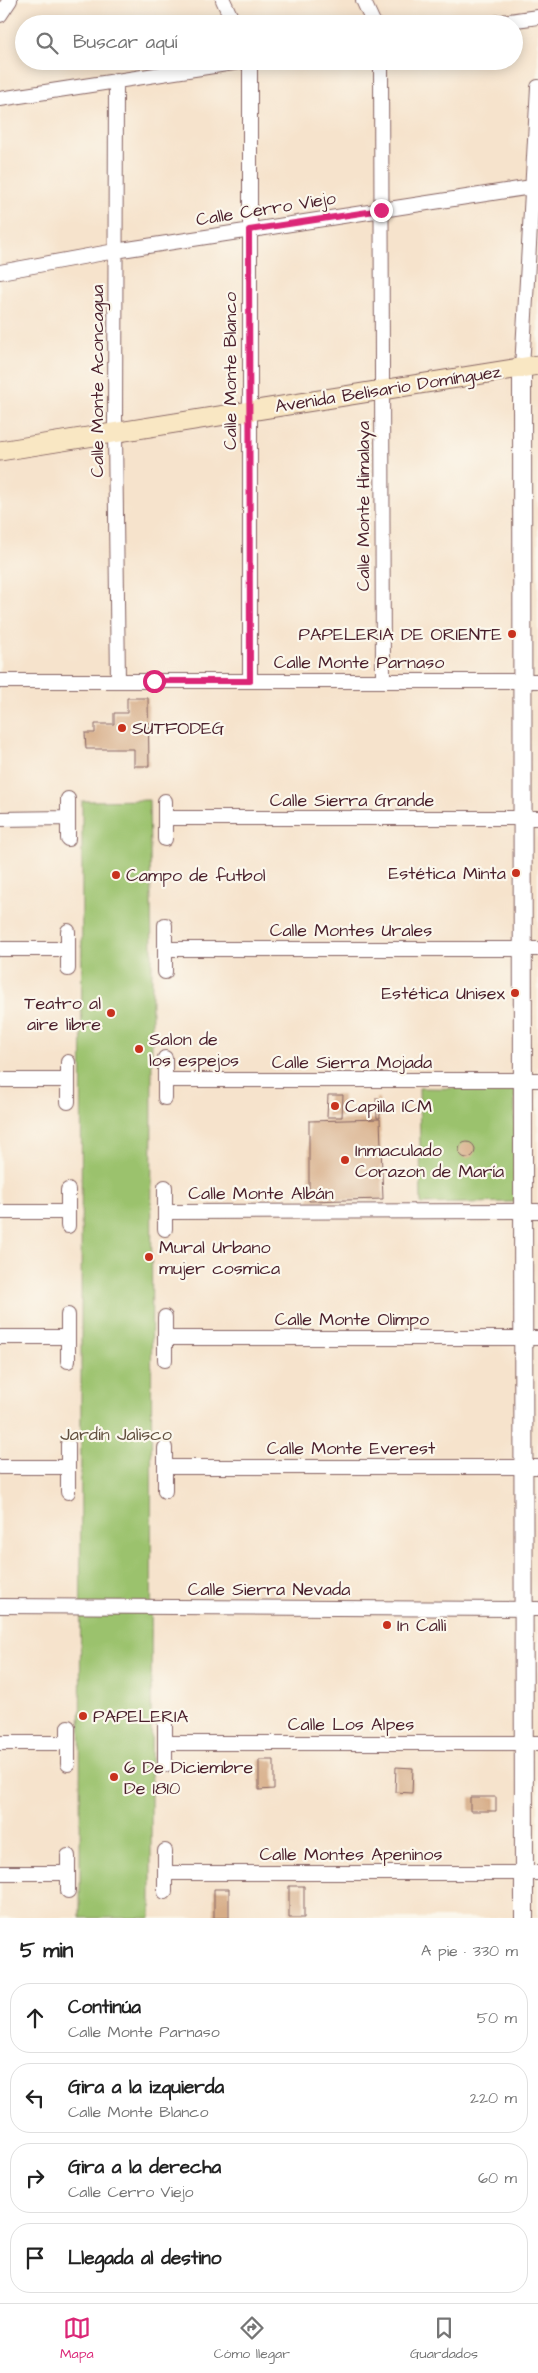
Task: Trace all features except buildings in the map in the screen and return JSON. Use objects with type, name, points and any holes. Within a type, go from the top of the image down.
[{"type":"main road","name":"Avenida Belisario Domínguez","points":[[0,451],[530,367]]},
{"type":"street","points":[[0,15],[10,0]]},
{"type":"street","points":[[223,0],[230,15]]},
{"type":"street","points":[[363,0],[370,15]]},
{"type":"street","points":[[523,19],[538,17]]},
{"type":"street","points":[[0,99],[184,70]]},
{"type":"street","name":"Calle Monte Blanco","points":[[250,70],[248,412],[250,681]]},
{"type":"street","name":"Calle Monte Himalaya","points":[[381,70],[383,681]]},
{"type":"street","name":"Calle Monte Aconcagua","points":[[116,80],[115,433],[118,681]]},
{"type":"street","points":[[524,1918],[531,1873],[530,367],[538,87]]},
{"type":"street","name":"Calle Cerro Viejo","points":[[0,272],[116,251],[535,186]]},
{"type":"street","name":"Calle Monte Parnaso","points":[[0,681],[530,681]]},
{"type":"street","points":[[68,799],[68,839]]},
{"type":"street","points":[[165,801],[165,838]]},
{"type":"street","points":[[0,819],[68,818]]},
{"type":"street","name":"Calle Sierra Grande","points":[[165,818],[530,818]]},
{"type":"street","points":[[165,925],[165,972]]},
{"type":"street","points":[[68,932],[68,969]]},
{"type":"street","points":[[0,949],[68,949]]},
{"type":"street","name":"Calle Montes Urales","points":[[165,949],[530,949]]},
{"type":"street","points":[[165,1058],[165,1098]]},
{"type":"street","points":[[68,1062],[68,1102]]},
{"type":"street","points":[[0,1080],[68,1080]]},
{"type":"street","name":"Calle Sierra Mojada","points":[[165,1080],[530,1080]]},
{"type":"street","points":[[165,1187],[165,1229]]},
{"type":"street","points":[[0,1212],[68,1219],[68,1190]]},
{"type":"street","name":"Calle Monte Albán","points":[[165,1212],[530,1211]]},
{"type":"street","points":[[68,1315],[68,1361]]},
{"type":"street","points":[[165,1318],[165,1360]]},
{"type":"street","points":[[0,1337],[68,1337]]},
{"type":"street","name":"Calle Monte Olimpo","points":[[165,1338],[531,1338]]},
{"type":"street","points":[[68,1444],[68,1492]]},
{"type":"street","points":[[165,1448],[165,1491]]},
{"type":"street","points":[[0,1467],[68,1467]]},
{"type":"street","name":"Calle Monte Everest","points":[[165,1467],[531,1467]]},
{"type":"street","name":"Calle Sierra Nevada","points":[[0,1606],[531,1609]]},
{"type":"street","points":[[165,1722],[165,1765]]},
{"type":"street","points":[[68,1727],[68,1764]]},
{"type":"street","points":[[0,1743],[68,1743]]},
{"type":"street","name":"Calle Los Alpes","points":[[165,1743],[531,1743]]},
{"type":"street","points":[[165,1851],[165,1892]]},
{"type":"street","points":[[68,1856],[68,1891]]},
{"type":"street","points":[[0,1873],[68,1873]]},
{"type":"street","name":"Calle Montes Apeninos","points":[[165,1873],[531,1873]]},
{"type":"green space","name":"Jardín Jalisco","points":[[149,800],[152,951],[151,1918],[80,1918],[82,801]]},
{"type":"green space","points":[[419,1088],[515,1089],[515,1202],[421,1204]]},
{"type":"place","name":"PAPELERIA DE ORIENTE","points":[[512,634]]},
{"type":"place","name":"SUTFODEG","points":[[122,728]]},
{"type":"place","name":"Estética Minta","points":[[516,873]]},
{"type":"place","name":"Campo de futbol","points":[[116,875]]},
{"type":"place","name":"Estética Unisex","points":[[515,993]]},
{"type":"place","name":"Teatro al aire libre","points":[[111,1013]]},
{"type":"place","name":"Salon de los espejos","points":[[139,1049]]},
{"type":"place","name":"Capilla ICM","points":[[335,1106]]},
{"type":"place","name":"Inmaculado Corazon de María","points":[[345,1160]]},
{"type":"place","name":"Mural Urbano mujer cosmica","points":[[149,1257]]},
{"type":"place","name":"In Calli","points":[[387,1625]]},
{"type":"place","name":"PAPELERIA","points":[[83,1716]]},
{"type":"place","name":"6 De Diciembre De 1810","points":[[114,1777]]},
{"type":"route","points":[[154,681],[250,681],[249,230],[381,210]]}]
